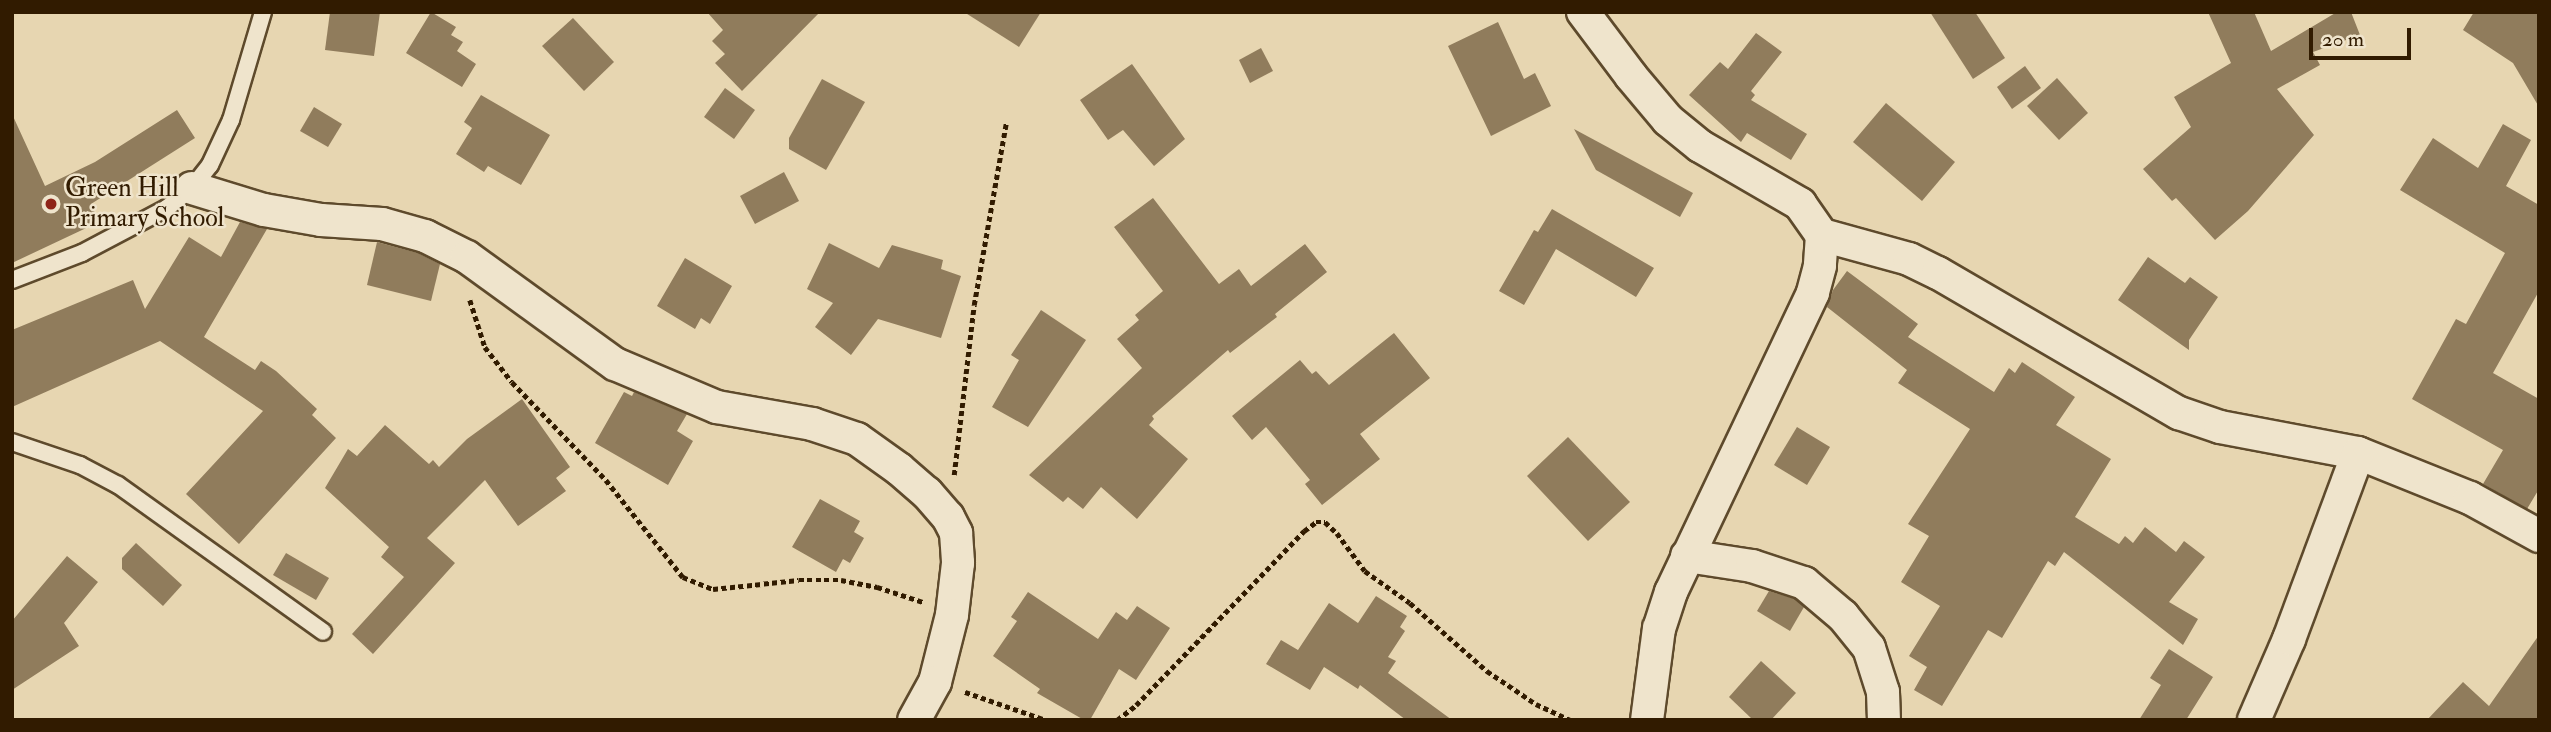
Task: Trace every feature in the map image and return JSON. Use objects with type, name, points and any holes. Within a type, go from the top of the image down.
[{"type":"street","points":[[1583,12],[1668,120],[1700,146],[1800,204],[1822,235],[1820,266],[1813,293],[1687,555],[1659,628],[1647,720]]},
{"type":"street","points":[[192,188],[285,214],[382,224],[425,236],[467,257],[615,364],[717,407],[812,424],[856,439],[900,470],[948,517],[956,533],[958,563],[952,615],[935,682],[914,720]]},
{"type":"street","points":[[1822,235],[1909,259],[1938,273],[2179,413],[2220,427],[2358,453],[2470,498],[2539,536]]},
{"type":"street","points":[[2254,720],[2289,639],[2358,453]]},
{"type":"street","points":[[1687,555],[1752,566],[1804,583],[1843,616],[1869,648],[1883,692],[1884,720]]},
{"type":"lane","points":[[12,280],[82,253],[167,208],[192,188],[210,164],[230,120],[262,12]]},
{"type":"lane","points":[[12,442],[80,465],[118,485],[323,632]]},
{"type":"path","points":[[948,517],[974,305],[1006,123]]},
{"type":"path","points":[[467,257],[469,295],[485,347],[512,382],[614,490],[683,577],[713,589],[799,580],[841,580],[913,598],[952,615]]},
{"type":"path","points":[[1117,720],[1136,705],[1304,531],[1316,522],[1325,522],[1337,533],[1364,571],[1410,603],[1487,671],[1527,698],[1571,720]]},
{"type":"path","points":[[935,682],[1046,720]]},
{"type":"building","points":[[330,12],[380,12],[374,56],[325,50]]},
{"type":"building","points":[[431,12],[456,27],[451,35],[463,42],[457,51],[476,64],[462,87],[406,53]]},
{"type":"building","points":[[707,12],[820,12],[742,91],[715,63],[725,54],[712,41],[723,30]]},
{"type":"building","points":[[964,12],[1041,12],[1019,47]]},
{"type":"building","points":[[1930,12],[1975,12],[2005,58],[1973,79]]},
{"type":"building","points":[[2208,12],[2254,12],[2271,51],[2337,12],[2351,12],[2360,35],[2313,52],[2320,65],[2277,89],[2314,135],[2248,211],[2215,240],[2176,198],[2172,201],[2143,169],[2191,127],[2174,97],[2231,63]]},
{"type":"building","points":[[2474,12],[2539,12],[2539,107],[2513,63],[2463,30]]},
{"type":"building","points":[[573,18],[614,62],[584,91],[542,46]]},
{"type":"building","points":[[1498,22],[1524,79],[1535,73],[1551,106],[1491,136],[1448,46]]},
{"type":"building","points":[[1756,33],[1782,52],[1751,91],[1755,95],[1751,100],[1807,134],[1791,160],[1747,133],[1741,142],[1689,95],[1720,62],[1728,69]]},
{"type":"building","points":[[1261,48],[1273,71],[1250,83],[1239,60]]},
{"type":"building","points":[[1132,64],[1185,139],[1154,166],[1123,130],[1108,140],[1080,100]]},
{"type":"building","points":[[2025,66],[2041,88],[2012,109],[1997,87]]},
{"type":"building","points":[[2057,78],[2088,113],[2059,140],[2027,106]]},
{"type":"building","points":[[822,79],[865,102],[826,170],[789,149],[789,138]]},
{"type":"building","points":[[725,88],[755,110],[734,139],[704,117]]},
{"type":"building","points":[[481,95],[550,135],[521,185],[488,166],[484,172],[456,154],[472,128],[464,122]]},
{"type":"building","points":[[1886,103],[1955,162],[1922,201],[1853,142]]},
{"type":"building","points":[[314,107],[342,124],[328,147],[300,131]]},
{"type":"building","points":[[177,110],[195,138],[91,204],[99,222],[12,263],[12,114],[45,186],[95,162]]},
{"type":"building","points":[[2503,124],[2531,140],[2506,186],[2539,205],[2539,291],[2493,373],[2539,399],[2539,489],[2527,509],[2483,484],[2503,450],[2412,399],[2456,319],[2466,324],[2505,253],[2400,190],[2433,138],[2478,168]]},
{"type":"building","points":[[1574,129],[1693,193],[1680,217],[1596,170]]},
{"type":"building","points":[[784,172],[799,201],[755,224],[740,196]]},
{"type":"building","points":[[1153,198],[1219,284],[1239,269],[1251,286],[1305,244],[1327,272],[1275,314],[1277,317],[1230,353],[1228,350],[1152,416],[1154,419],[1149,425],[1188,459],[1137,519],[1101,487],[1083,509],[1068,497],[1063,502],[1029,475],[1142,368],[1117,339],[1139,320],[1135,315],[1163,291],[1114,227]]},
{"type":"building","points":[[1552,209],[1654,268],[1636,297],[1556,249],[1524,305],[1499,291],[1534,230],[1538,232]]},
{"type":"building","points":[[240,222],[267,229],[204,337],[255,370],[261,361],[276,371],[317,409],[312,415],[336,438],[239,544],[186,494],[263,411],[160,341],[12,407],[12,330],[133,280],[145,309],[189,237],[221,257]]},
{"type":"building","points":[[377,242],[418,253],[440,264],[431,301],[367,285]]},
{"type":"building","points":[[829,243],[879,268],[892,245],[943,260],[941,269],[961,276],[941,338],[878,319],[851,355],[815,327],[833,303],[807,289]]},
{"type":"building","points":[[2148,257],[2185,283],[2190,277],[2218,297],[2189,340],[2189,350],[2118,300]]},
{"type":"building","points":[[685,258],[732,286],[710,324],[701,318],[695,329],[657,306]]},
{"type":"building","points":[[1847,271],[1918,324],[1908,337],[1994,392],[2009,368],[2015,373],[2022,362],[2075,397],[2056,425],[2111,459],[2075,517],[2119,544],[2125,536],[2133,543],[2145,527],[2176,552],[2184,541],[2205,557],[2169,602],[2198,619],[2183,645],[2064,552],[2055,566],[2048,561],[2002,638],[1988,630],[1942,706],[1914,690],[1927,667],[1909,656],[1940,606],[1901,582],[1929,536],[1908,524],[1970,429],[1898,383],[1907,370],[1827,307],[1833,290]]},
{"type":"building","points":[[1041,310],[1086,340],[1028,427],[992,407],[1019,360],[1011,355]]},
{"type":"building","points":[[1394,333],[1430,378],[1360,434],[1380,459],[1322,505],[1305,484],[1310,480],[1266,427],[1252,440],[1232,416],[1300,360],[1312,374],[1316,371],[1329,385]]},
{"type":"building","points":[[624,392],[632,396],[634,392],[687,414],[677,431],[693,441],[668,485],[595,443]]},
{"type":"building","points":[[522,399],[570,467],[556,478],[566,491],[518,526],[485,480],[427,538],[455,563],[373,654],[352,634],[404,577],[381,557],[389,547],[325,488],[348,449],[357,456],[385,425],[429,464],[433,460],[439,467],[467,439]]},
{"type":"building","points":[[1797,427],[1830,447],[1807,485],[1774,465]]},
{"type":"building","points":[[1568,437],[1630,502],[1588,541],[1527,476]]},
{"type":"building","points":[[820,499],[860,521],[854,532],[864,538],[850,563],[843,559],[836,572],[792,547]]},
{"type":"building","points":[[136,543],[182,585],[163,606],[122,569],[122,558]]},
{"type":"building","points":[[286,553],[329,578],[316,600],[273,575]]},
{"type":"building","points":[[67,556],[98,582],[64,623],[79,646],[12,690],[12,621]]},
{"type":"building","points":[[1769,591],[1795,599],[1804,607],[1790,631],[1757,611]]},
{"type":"building","points":[[1028,592],[1098,639],[1116,612],[1127,620],[1137,606],[1170,628],[1136,680],[1119,669],[1090,720],[1084,720],[1037,693],[1040,689],[993,656],[1017,621],[1011,617]]},
{"type":"building","points":[[1376,596],[1407,616],[1400,627],[1405,631],[1388,657],[1396,661],[1388,673],[1452,720],[1406,720],[1360,685],[1358,689],[1324,667],[1310,690],[1266,664],[1281,640],[1298,650],[1329,603],[1358,623]]},
{"type":"building","points":[[2539,635],[2539,720],[2427,720],[2463,682],[2489,706]]},
{"type":"building","points":[[2169,649],[2213,677],[2186,720],[2139,720],[2161,685],[2150,678]]},
{"type":"building","points":[[1761,661],[1796,693],[1771,720],[1753,720],[1729,697]]},
{"type":"place","name":"Green Hill Primary School","points":[[51,204]]}]
